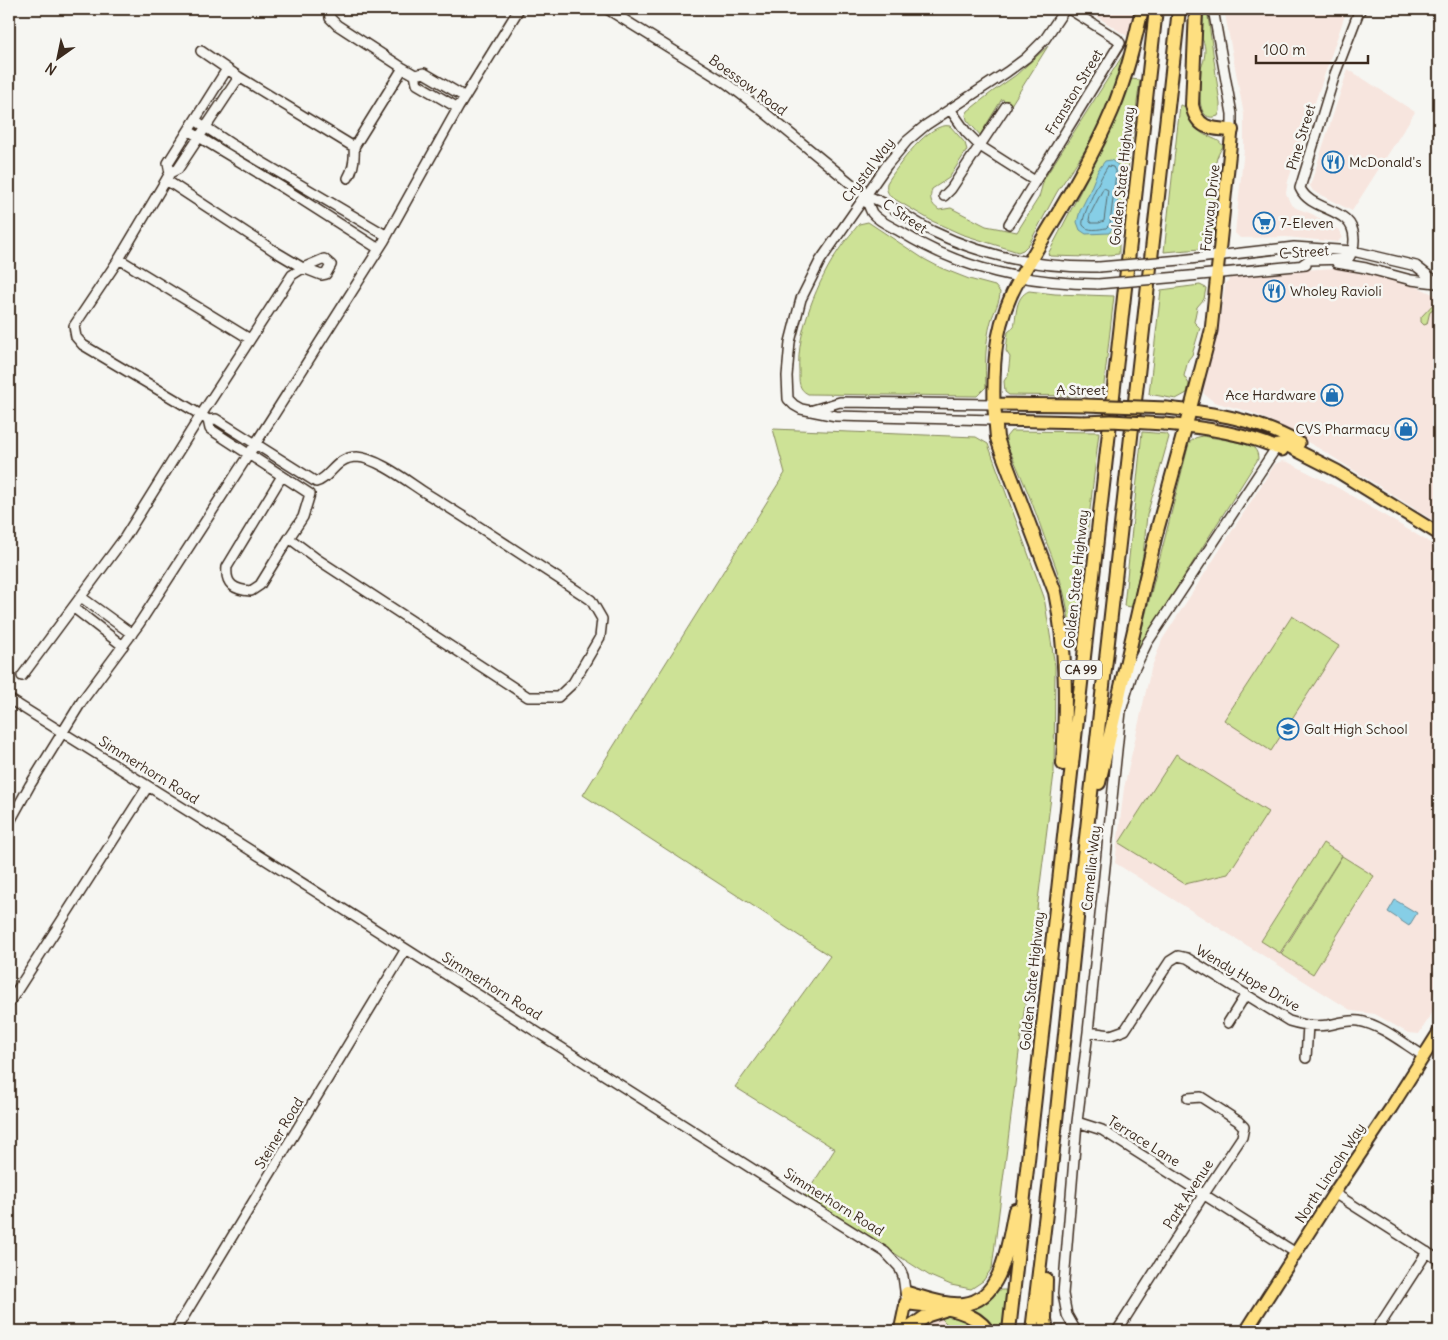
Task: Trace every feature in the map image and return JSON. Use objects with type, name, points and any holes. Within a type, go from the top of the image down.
[{"type":"highway","points":[[1020,278],[1090,156],[1112,112],[1129,65],[1142,9]]},
{"type":"highway","name":"Golden State Highway","points":[[1009,1331],[1156,9]]},
{"type":"highway","name":"CA 99","points":[[1032,1331],[1179,9]]},
{"type":"highway","points":[[1196,9],[1192,105],[1194,113],[1198,121],[1205,126],[1214,129],[1232,130]]},
{"type":"highway","points":[[994,404],[994,420],[1001,450],[1055,592],[1060,616],[1064,650],[1066,703],[1060,866]]},
{"type":"highway","points":[[1085,846],[1155,538],[1190,410]]},
{"type":"highway","points":[[906,1298],[965,1304],[974,1301],[992,1286],[998,1278],[1004,1262],[1029,1144]]},
{"type":"highway","points":[[1047,1331],[1045,1312],[1049,1188]]},
{"type":"highway","points":[[906,1298],[969,1315],[978,1320],[988,1331]]},
{"type":"highway","points":[[905,1331],[928,1315],[947,1310]]},
{"type":"main road","name":"Fairway Drive","points":[[1190,410],[1211,331],[1232,130]]},
{"type":"main road","points":[[994,404],[993,371],[999,328],[1005,308],[1020,278]]},
{"type":"main road","name":"A Street","points":[[994,404],[1167,408],[1238,418],[1280,433],[1322,456],[1337,471],[1439,534]]},
{"type":"main road","name":"A Street","points":[[994,420],[1112,421],[1185,425],[1238,435],[1276,448],[1316,466],[1337,471]]},
{"type":"main road","name":"North Lincoln Way","points":[[1246,1331],[1439,1032]]},
{"type":"main road","name":"Simmerhorn Road","points":[[900,1331],[906,1298]]},
{"type":"street","points":[[329,9],[330,18],[337,25],[415,75],[424,73],[465,97]]},
{"type":"street","points":[[9,822],[82,702],[132,634],[256,444],[379,249],[458,108],[518,9]]},
{"type":"street","name":"Boessow Road","points":[[607,9],[726,84],[760,108],[865,195]]},
{"type":"street","name":"Crystal Way","points":[[794,405],[788,399],[787,389],[790,342],[801,299],[820,261],[865,195],[907,141],[926,125],[1026,58],[1045,39],[1065,9]]},
{"type":"street","name":"Franston Street","points":[[1009,224],[1120,43],[1069,9]]},
{"type":"street","name":"Fairway Drive","points":[[1213,9],[1232,114],[1232,130]]},
{"type":"street","name":"Pine Street","points":[[1353,251],[1354,234],[1348,220],[1340,214],[1315,203],[1306,197],[1300,188],[1336,74],[1361,9]]},
{"type":"street","points":[[202,51],[239,77],[354,147]]},
{"type":"street","points":[[348,178],[354,162],[354,147],[404,68]]},
{"type":"street","points":[[168,176],[168,163],[227,69]]},
{"type":"street","points":[[415,75],[417,84],[458,108]]},
{"type":"street","points":[[239,77],[178,169],[168,176],[119,259],[74,326],[76,337],[83,345],[204,418],[216,419],[316,482],[322,480],[337,463],[356,457],[379,464],[472,521],[591,600],[602,619],[600,638],[573,683],[558,697],[528,697],[317,559],[290,538]]},
{"type":"street","points":[[944,196],[951,189],[1006,106]]},
{"type":"street","points":[[950,110],[966,132],[980,146],[1035,182]]},
{"type":"street","points":[[195,120],[304,188],[387,236]]},
{"type":"street","points":[[188,131],[285,189],[379,249]]},
{"type":"street","points":[[22,676],[125,537],[204,418],[250,339],[292,275],[303,268],[276,252],[168,176]]},
{"type":"street","name":"C Street","points":[[865,195],[882,201],[920,225],[963,245],[1028,263],[1075,268],[1099,267],[1294,247],[1353,251],[1416,266],[1438,282]]},
{"type":"street","name":"C Street","points":[[865,195],[873,214],[927,247],[952,258],[1020,278],[1070,284],[1098,284],[1302,265],[1337,264],[1366,268],[1411,280],[1438,282]]},
{"type":"street","points":[[1302,265],[1309,260],[1348,258],[1353,251]]},
{"type":"street","points":[[119,259],[250,339]]},
{"type":"street","name":"A Street","points":[[811,410],[840,402],[994,404]]},
{"type":"street","name":"A Street","points":[[794,405],[802,409],[836,416],[994,420]]},
{"type":"street","points":[[204,418],[210,429],[310,494],[303,517],[260,584],[252,592],[236,588],[228,582],[226,576],[227,567],[282,476]]},
{"type":"street","name":"Camellia Way","points":[[1076,1331],[1067,1315],[1063,1294],[1077,1122],[1088,1032],[1118,731],[1126,692],[1135,667],[1147,643],[1276,448]]},
{"type":"street","points":[[81,597],[132,634]]},
{"type":"street","points":[[74,608],[123,646]]},
{"type":"street","name":"Simmerhorn Road","points":[[9,699],[885,1252],[899,1267],[906,1298]]},
{"type":"street","points":[[9,1003],[148,786]]},
{"type":"street","name":"Steiner Road","points":[[175,1331],[406,949]]},
{"type":"street","name":"Wendy Hope Drive","points":[[1088,1032],[1112,1034],[1125,1030],[1170,961],[1178,956],[1187,958],[1289,1020],[1308,1025],[1326,1025],[1348,1021],[1367,1023],[1377,1027],[1424,1056]]},
{"type":"street","points":[[1228,1023],[1246,994]]},
{"type":"street","points":[[1306,1058],[1308,1025]]},
{"type":"street","name":"Park Avenue","points":[[1117,1331],[1242,1137],[1244,1127],[1238,1121],[1201,1097],[1188,1098]]},
{"type":"street","name":"Terrace Lane","points":[[1077,1122],[1102,1130],[1296,1253]]},
{"type":"street","points":[[1334,1193],[1439,1260]]},
{"type":"street","points":[[1376,1331],[1427,1252]]},
{"type":"shaded area","points":[[1085,9],[1135,9],[1130,38]]},
{"type":"shaded area","points":[[1224,9],[1347,9],[1288,181],[1286,193],[1290,203],[1296,208],[1312,214],[1339,230],[1342,237],[1338,242],[1286,237],[1240,238],[1235,233],[1244,149],[1244,115]]},
{"type":"shaded area","points":[[1348,69],[1415,112],[1352,211],[1313,191],[1310,186]]},
{"type":"shaded area","points":[[1334,268],[1380,275],[1420,288],[1439,297],[1439,524],[1325,452],[1273,422],[1250,412],[1214,402],[1204,394],[1203,384],[1220,316],[1225,285],[1230,278],[1274,272]]},
{"type":"shaded area","name":"Galt High School","points":[[1282,461],[1288,462],[1340,489],[1439,548],[1439,1002],[1419,1034],[1408,1033],[1375,1014],[1352,1011],[1115,863],[1124,788],[1151,669],[1162,640],[1275,464]]},
{"type":"shaded area","points":[[940,1317],[954,1331],[918,1331],[923,1326]]},
{"type":"green space","points":[[1204,9],[1207,9],[1220,104],[1218,116],[1210,117],[1205,114],[1200,101],[1201,68],[1205,53],[1205,45],[1202,39]]},
{"type":"green space","points":[[1048,46],[1011,105],[1002,99],[980,135],[967,120],[966,115],[968,111],[1016,75]]},
{"type":"green space","points":[[1128,47],[1107,109],[1087,147],[1057,192],[1029,244],[1023,250],[1018,252],[961,234],[932,221],[889,194],[887,183],[914,147],[933,131],[942,126],[950,126],[965,143],[967,150],[949,178],[932,189],[932,203],[939,210],[951,208],[986,226],[1017,232],[1039,197],[1044,179]]},
{"type":"green space","points":[[1131,79],[1140,80],[1119,235],[1119,254],[1087,257],[1050,256],[1048,254],[1103,146]]},
{"type":"green space","points":[[1180,105],[1187,107],[1192,121],[1200,132],[1219,141],[1223,146],[1216,161],[1219,178],[1213,237],[1210,243],[1201,249],[1164,252]]},
{"type":"green space","points":[[868,222],[924,259],[969,279],[995,286],[1000,292],[988,338],[986,387],[977,396],[808,394],[801,387],[799,356],[801,340],[810,307],[824,275],[842,245],[859,224]]},
{"type":"green space","points":[[1200,285],[1206,288],[1204,299],[1197,307],[1194,322],[1200,328],[1184,376],[1189,384],[1187,393],[1176,399],[1149,394],[1161,290]]},
{"type":"green space","points":[[1029,291],[1114,296],[1103,393],[1079,396],[1009,395],[1005,392],[1004,381],[1008,375],[1010,357],[1006,351],[1008,332],[1014,327],[1016,311],[1021,297]]},
{"type":"green space","points":[[1438,299],[1439,306],[1430,311],[1427,324],[1424,325],[1421,322],[1421,317]]},
{"type":"green space","points":[[773,429],[976,437],[988,444],[1044,597],[1055,666],[1054,773],[992,1268],[983,1281],[971,1289],[951,1285],[930,1276],[805,1196],[835,1149],[735,1087],[830,956],[583,795],[785,473]]},
{"type":"green space","points":[[1011,431],[1099,432],[1077,622],[1069,621],[1063,588],[1056,567],[1017,466],[1006,443],[1006,437]]},
{"type":"green space","points":[[1142,432],[1167,434],[1169,437],[1147,515],[1143,556],[1132,607],[1124,606]]},
{"type":"green space","points":[[1202,436],[1250,446],[1256,450],[1258,459],[1154,624],[1131,672],[1189,443],[1195,438]]},
{"type":"green space","points":[[1292,616],[1339,646],[1271,751],[1224,720]]},
{"type":"green space","points":[[1176,754],[1268,812],[1228,874],[1185,884],[1119,843]]},
{"type":"green space","points":[[1323,843],[1342,855],[1280,953],[1261,941]]},
{"type":"green space","points":[[1342,856],[1374,876],[1313,974],[1281,954]]},
{"type":"green space","points":[[994,1290],[1006,1290],[1003,1328],[992,1327],[967,1309]]},
{"type":"green space","points":[[953,1315],[965,1320],[979,1331],[954,1331],[940,1317]]},
{"type":"water","points":[[1111,160],[1117,164],[1121,172],[1115,226],[1109,233],[1086,234],[1080,230],[1077,222],[1080,211],[1098,170],[1105,161]]},
{"type":"water","points":[[1395,900],[1417,913],[1409,926],[1388,912]]},
{"type":"place","name":"McDonald's","points":[[1333,162]]},
{"type":"place","name":"7-Eleven","points":[[1264,223]]},
{"type":"place","name":"Wholey Ravioli","points":[[1274,291]]},
{"type":"place","name":"Ace Hardware","points":[[1332,395]]},
{"type":"place","name":"CVS Pharmacy","points":[[1406,429]]},
{"type":"place","name":"Galt High School","points":[[1288,729]]}]
